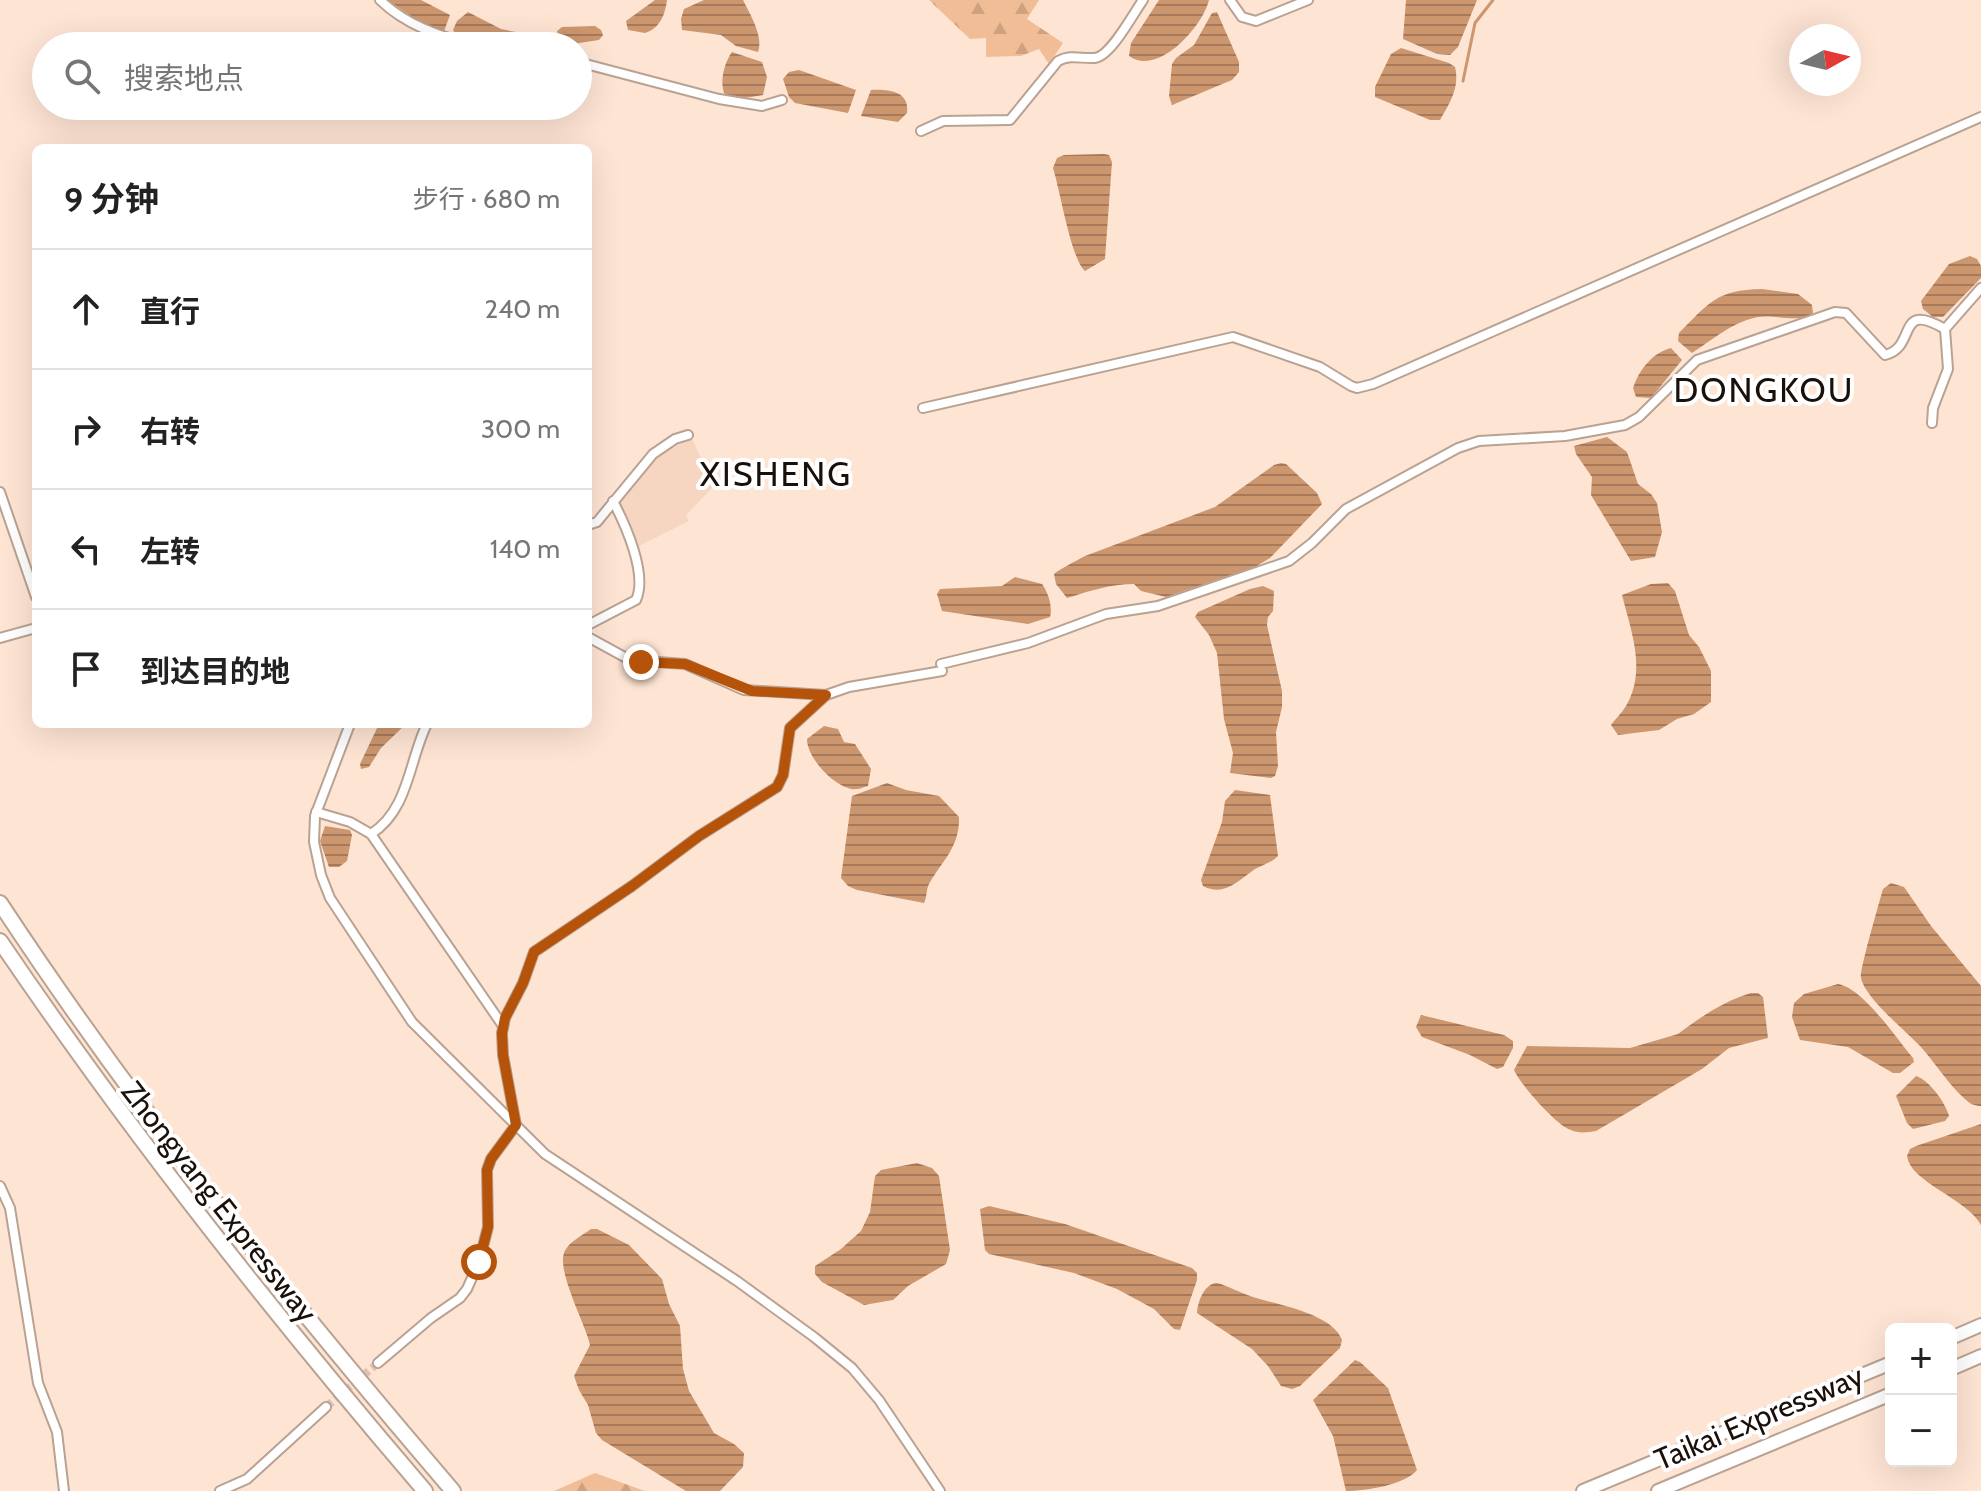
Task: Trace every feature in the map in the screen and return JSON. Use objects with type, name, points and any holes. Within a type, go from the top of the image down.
[{"type":"highway","name":"Zhongyang Expressway","points":[[0,903],[85,1028],[190,1170],[453,1491]]},
{"type":"highway","name":"Zhongyang Expressway","points":[[0,941],[164,1170],[425,1491]]},
{"type":"highway","points":[[1957,1335],[1981,1325]]},
{"type":"highway","points":[[1957,1366],[1981,1356]]},
{"type":"highway","name":"Taikai Expressway","points":[[1583,1491],[1885,1365]]},
{"type":"highway","name":"Taikai Expressway","points":[[1658,1491],[1889,1395]]},
{"type":"street","points":[[380,0],[413,24],[430,32]]},
{"type":"street","points":[[921,131],[943,121],[1010,120],[1058,61],[1068,57],[1094,58],[1105,54],[1143,0]]},
{"type":"street","points":[[1230,0],[1242,17],[1256,21],[1308,0]]},
{"type":"street","points":[[592,66],[719,99],[762,106],[782,100]]},
{"type":"street","points":[[923,408],[1233,337],[1320,367],[1354,387],[1376,384],[1981,117]]},
{"type":"street","points":[[1932,423],[1933,408],[1948,369],[1945,329],[1981,288]]},
{"type":"street","points":[[592,639],[630,660],[685,664],[744,690],[826,695],[849,687],[942,668],[1028,643],[1106,614],[1158,606],[1289,561],[1346,509],[1458,448],[1487,440],[1565,436],[1625,425],[1639,417],[1700,358],[1835,312],[1846,313],[1885,355],[1896,349],[1913,322],[1919,318],[1927,318],[1945,329]]},
{"type":"street","points":[[592,524],[597,522],[659,449],[688,435]]},
{"type":"street","points":[[0,492],[32,585]]},
{"type":"street","points":[[592,623],[636,600],[639,593],[636,557],[613,501]]},
{"type":"street","points":[[0,638],[32,629]]},
{"type":"street","points":[[378,1363],[460,1298],[479,1262],[488,1227],[487,1170],[491,1159],[516,1125],[503,1055],[503,1026],[534,952],[699,836],[777,787],[783,775],[790,728],[826,695]]},
{"type":"street","points":[[348,728],[316,812],[314,842],[321,875],[330,898],[412,1022],[545,1154],[737,1281],[852,1368],[879,1400],[940,1491]]},
{"type":"street","points":[[371,834],[401,798],[426,728]]},
{"type":"street","points":[[316,812],[350,822],[371,834],[503,1026]]},
{"type":"street","points":[[0,1186],[10,1208],[38,1383],[60,1445],[64,1491]]},
{"type":"street","points":[[220,1491],[247,1479],[326,1407]]},
{"type":"shaded area","points":[[387,0],[421,0],[450,15],[444,31],[420,22]]},
{"type":"shaded area","points":[[655,0],[667,0],[658,24],[645,33],[628,30],[626,21]]},
{"type":"shaded area","points":[[704,0],[743,0],[758,33],[758,52],[736,46],[721,35],[682,30],[684,9]]},
{"type":"shaded area","points":[[1159,0],[1209,0],[1198,23],[1178,46],[1153,60],[1141,61],[1129,56],[1131,43]]},
{"type":"shaded area","points":[[1406,0],[1477,0],[1458,47],[1450,55],[1437,54],[1403,39]]},
{"type":"shaded area","points":[[468,12],[501,29],[516,32],[454,32],[457,21]]},
{"type":"shaded area","points":[[1217,12],[1239,62],[1239,72],[1232,80],[1172,105],[1169,96],[1172,64],[1194,45],[1212,13]]},
{"type":"shaded area","points":[[595,26],[603,35],[599,40],[592,41],[592,32],[557,32],[562,27]]},
{"type":"shaded area","points":[[1401,48],[1455,67],[1455,88],[1440,120],[1430,120],[1375,97],[1375,87],[1391,54]]},
{"type":"shaded area","points":[[732,52],[762,62],[767,77],[763,95],[739,99],[725,95],[723,73]]},
{"type":"shaded area","points":[[799,70],[856,90],[848,113],[795,103],[789,97],[783,79],[789,72]]},
{"type":"shaded area","points":[[871,90],[891,91],[901,96],[905,100],[907,113],[898,122],[861,116]]},
{"type":"shaded area","points":[[1064,155],[1109,155],[1112,162],[1105,259],[1085,271],[1075,253],[1053,168],[1057,158]]},
{"type":"shaded area","points":[[1970,256],[1977,259],[1981,266],[1981,278],[1943,317],[1933,317],[1923,309],[1921,301],[1949,264]]},
{"type":"shaded area","points":[[1762,289],[1798,294],[1812,305],[1813,313],[1802,318],[1764,316],[1749,319],[1692,353],[1678,341],[1679,333],[1714,300],[1734,292]]},
{"type":"shaded area","points":[[1671,348],[1682,360],[1651,398],[1636,397],[1633,388],[1643,369],[1652,358]]},
{"type":"shaded area","points":[[1607,437],[1627,452],[1638,484],[1657,503],[1662,532],[1655,557],[1631,561],[1591,495],[1592,477],[1574,446]]},
{"type":"shaded area","points":[[692,438],[713,487],[686,515],[689,521],[639,546],[616,500],[650,460]]},
{"type":"shaded area","points":[[1281,463],[1286,464],[1317,493],[1322,504],[1270,558],[1255,567],[1166,597],[1141,591],[1134,584],[1067,598],[1056,584],[1054,574],[1085,556],[1215,507]]},
{"type":"shaded area","points":[[1015,577],[1042,584],[1049,600],[1050,617],[1028,624],[942,611],[937,594],[940,589],[1002,586]]},
{"type":"shaded area","points":[[1668,583],[1675,591],[1689,635],[1711,671],[1711,702],[1694,714],[1677,719],[1659,730],[1618,735],[1611,725],[1624,709],[1636,679],[1633,637],[1622,595],[1651,584]]},
{"type":"shaded area","points":[[1263,586],[1274,591],[1273,611],[1267,625],[1282,691],[1276,732],[1278,766],[1275,776],[1271,778],[1230,773],[1233,753],[1224,719],[1217,653],[1209,635],[1195,617],[1198,612]]},
{"type":"shaded area","points":[[824,726],[838,729],[844,742],[855,744],[871,769],[868,786],[853,789],[841,785],[815,761],[807,739]]},
{"type":"shaded area","points":[[377,728],[402,728],[381,748],[369,767],[361,769],[360,764]]},
{"type":"shaded area","points":[[887,783],[939,796],[959,817],[957,837],[929,884],[924,903],[857,890],[841,878],[852,796]]},
{"type":"shaded area","points":[[1235,790],[1270,795],[1278,856],[1224,889],[1211,889],[1203,886],[1201,880],[1222,822],[1225,801]]},
{"type":"shaded area","points":[[325,826],[350,830],[352,835],[347,861],[339,867],[329,867],[320,841]]},
{"type":"shaded area","points":[[1891,883],[1904,887],[1931,926],[1981,986],[1981,1106],[1971,1103],[1959,1093],[1864,986],[1861,973],[1870,935],[1883,889]]},
{"type":"shaded area","points":[[1838,984],[1858,994],[1868,1004],[1914,1062],[1900,1073],[1893,1073],[1848,1047],[1800,1040],[1792,1017],[1794,1003],[1804,994]]},
{"type":"shaded area","points":[[1751,993],[1763,997],[1768,1038],[1729,1048],[1702,1069],[1596,1131],[1578,1132],[1565,1127],[1523,1085],[1514,1070],[1527,1046],[1630,1048],[1678,1034],[1721,1006]]},
{"type":"shaded area","points":[[1421,1015],[1504,1035],[1513,1041],[1513,1048],[1503,1067],[1497,1069],[1422,1037],[1416,1027]]},
{"type":"shaded area","points":[[1916,1076],[1940,1098],[1949,1116],[1945,1121],[1913,1129],[1907,1123],[1896,1096]]},
{"type":"shaded area","points":[[1981,1124],[1981,1225],[1964,1206],[1918,1174],[1907,1156],[1910,1149],[1916,1146]]},
{"type":"shaded area","points":[[917,1163],[932,1168],[939,1176],[950,1250],[946,1264],[908,1286],[893,1300],[864,1305],[822,1282],[815,1274],[815,1266],[861,1231],[870,1212],[875,1176],[881,1170]]},
{"type":"shaded area","points":[[989,1206],[1065,1224],[1192,1268],[1197,1273],[1197,1280],[1180,1330],[1174,1329],[1154,1309],[1117,1289],[1074,1273],[989,1254],[985,1250],[980,1209]]},
{"type":"shaded area","points":[[591,1229],[629,1245],[662,1279],[669,1304],[680,1326],[683,1369],[689,1391],[714,1433],[744,1453],[743,1467],[720,1491],[686,1491],[602,1440],[596,1433],[588,1405],[574,1376],[590,1345],[567,1281],[563,1257],[571,1243]]},
{"type":"shaded area","points":[[1217,1283],[1316,1317],[1336,1331],[1342,1340],[1340,1348],[1300,1386],[1292,1389],[1281,1386],[1252,1349],[1197,1313],[1205,1290]]},
{"type":"shaded area","points":[[1355,1360],[1388,1388],[1417,1470],[1394,1483],[1346,1491],[1333,1436],[1313,1400]]},
{"type":"green space","points":[[929,0],[1039,0],[1027,19],[1063,43],[1049,64],[1039,49],[1021,56],[986,57],[986,38],[970,39]]},
{"type":"green space","points":[[595,1473],[645,1491],[554,1491]]},
{"type":"waterway","points":[[1463,81],[1475,23],[1493,0]]},
{"type":"tunnel","points":[[326,1407],[378,1363]]},
{"type":"district","name":"DONGKOU","points":[[1764,390]]},
{"type":"district","name":"XISHENG","points":[[776,474]]},
{"type":"route","points":[[479,1262],[488,1227],[487,1170],[491,1159],[516,1125],[503,1055],[505,1018],[523,983],[531,955],[699,836],[777,787],[783,775],[790,728],[826,695],[744,690],[685,664],[641,662]]}]
